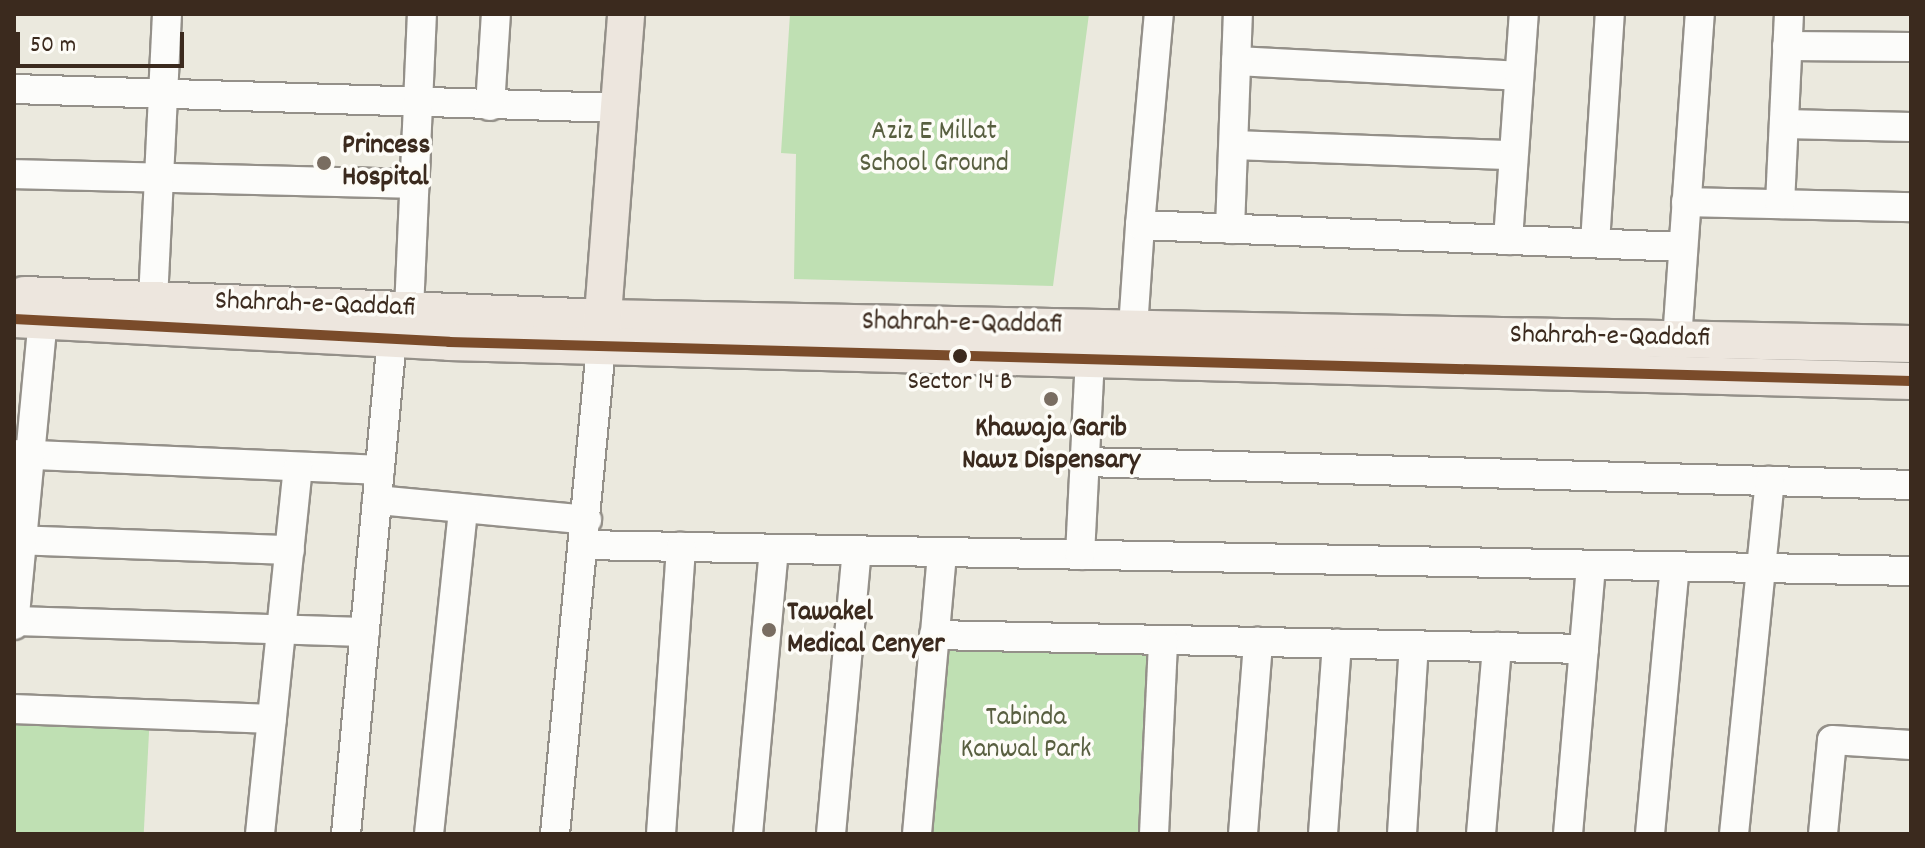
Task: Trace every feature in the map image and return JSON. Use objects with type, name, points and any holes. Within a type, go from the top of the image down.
[{"type":"main road","points":[[602,332],[626,14]]},
{"type":"main road","name":"Shahrah-e-Qaddafi","points":[[14,294],[153,300],[401,325]]},
{"type":"main road","name":"Shahrah-e-Qaddafi","points":[[28,320],[401,325],[602,332],[1090,359],[1911,381]]},
{"type":"main road","name":"Shahrah-e-Qaddafi","points":[[602,332],[1133,328],[1911,344]]},
{"type":"street","points":[[153,300],[167,14]]},
{"type":"street","points":[[346,834],[380,470],[401,325],[415,184],[422,14]]},
{"type":"street","points":[[490,106],[496,14]]},
{"type":"street","points":[[1133,328],[1159,14]]},
{"type":"street","points":[[1230,229],[1238,14]]},
{"type":"street","points":[[1508,240],[1524,14]]},
{"type":"street","points":[[1595,243],[1610,14]]},
{"type":"street","points":[[1677,340],[1700,14]]},
{"type":"street","points":[[1780,204],[1789,14]]},
{"type":"street","points":[[1787,46],[1911,47]]},
{"type":"street","points":[[1236,61],[1518,76]]},
{"type":"street","points":[[14,89],[619,108]]},
{"type":"street","points":[[1784,124],[1911,127]]},
{"type":"street","points":[[1234,145],[1513,155]]},
{"type":"street","points":[[14,174],[415,184]]},
{"type":"street","points":[[1686,202],[1911,207]]},
{"type":"street","points":[[1140,225],[1683,247]]},
{"type":"street","points":[[28,320],[14,623],[365,632]]},
{"type":"street","points":[[555,834],[586,533],[602,332]]},
{"type":"street","points":[[1080,555],[1090,359]]},
{"type":"street","points":[[22,454],[380,470]]},
{"type":"street","points":[[1085,462],[1911,485]]},
{"type":"street","points":[[260,834],[298,468]]},
{"type":"street","points":[[1734,834],[1770,481]]},
{"type":"street","points":[[377,500],[463,509],[586,533],[681,547],[1911,571]]},
{"type":"street","points":[[429,834],[463,509]]},
{"type":"street","points":[[18,540],[290,550]]},
{"type":"street","points":[[661,834],[681,547]]},
{"type":"street","points":[[748,834],[774,549]]},
{"type":"street","points":[[831,834],[857,550]]},
{"type":"street","points":[[917,834],[942,552]]},
{"type":"street","points":[[1568,834],[1591,565]]},
{"type":"street","points":[[1650,834],[1675,566]]},
{"type":"street","points":[[934,635],[1584,649]]},
{"type":"street","points":[[1154,834],[1163,640]]},
{"type":"street","points":[[1243,834],[1258,642]]},
{"type":"street","points":[[1323,834],[1337,644]]},
{"type":"street","points":[[1402,834],[1414,645]]},
{"type":"street","points":[[1481,834],[1497,647]]},
{"type":"street","points":[[14,709],[272,719]]},
{"type":"street","points":[[1823,834],[1832,740],[1911,745]]},
{"type":"green space","name":"Aziz E Millat School Ground","points":[[790,14],[1089,14],[1053,286],[794,279],[796,154],[781,153]]},
{"type":"green space","name":"Tabinda Kanwal Park","points":[[934,635],[1163,639],[1160,834],[931,834]]},
{"type":"green space","points":[[14,710],[150,717],[144,834],[14,834]]},
{"type":"transit line","points":[[14,319],[449,342],[1911,381]]},
{"type":"place","name":"Princess Hospital","points":[[324,163]]},
{"type":"place","name":"Sector 14 B","points":[[960,356]]},
{"type":"place","name":"Khawaja Garib Nawz Dispensary","points":[[1051,399]]},
{"type":"place","name":"Tawakel Medical Cenyer","points":[[769,630]]}]
